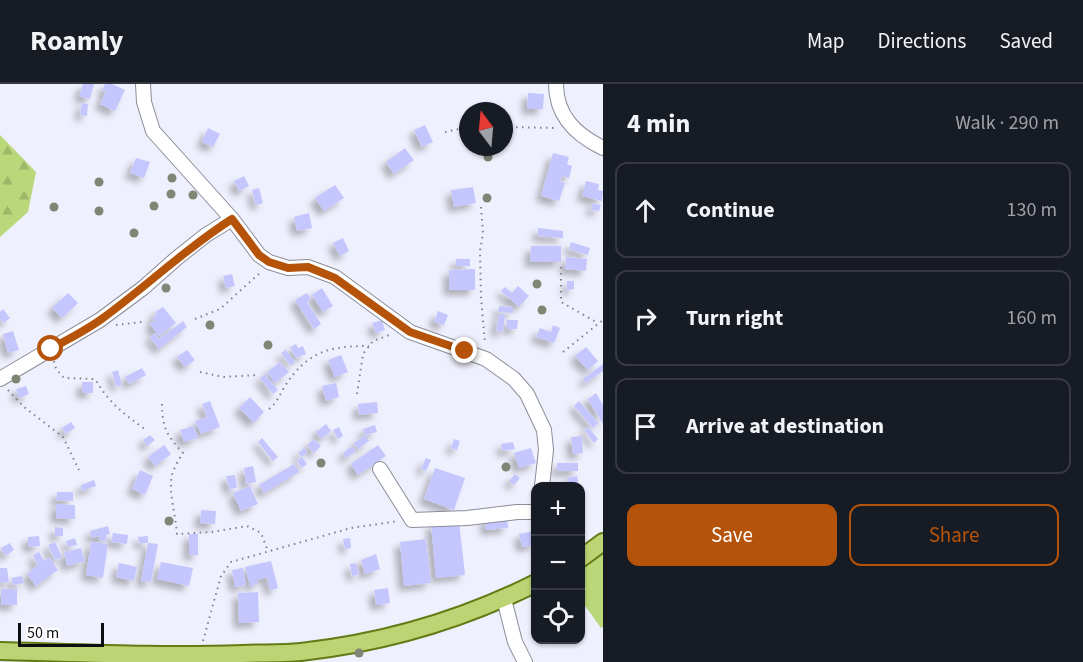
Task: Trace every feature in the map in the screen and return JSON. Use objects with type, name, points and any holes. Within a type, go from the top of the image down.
[{"type":"main road","points":[[585,555],[603,542]]},
{"type":"main road","points":[[0,651],[199,656],[298,652],[340,647],[389,637],[441,622],[531,585]]},
{"type":"street","points":[[143,84],[144,102],[153,131],[232,219],[259,255],[269,262],[288,268],[308,267],[335,278],[410,332],[486,359],[521,387],[537,415],[546,441],[542,482]]},
{"type":"street","points":[[556,84],[560,107],[567,123],[579,134],[603,148]]},
{"type":"street","points":[[4,384],[51,349],[100,320],[143,288],[177,258],[232,219]]},
{"type":"street","points":[[380,469],[412,520],[531,512]]},
{"type":"street","points":[[504,598],[516,642],[525,662]]},
{"type":"path","points":[[513,127],[573,128]]},
{"type":"path","points":[[445,132],[459,129]]},
{"type":"path","points":[[481,207],[483,233],[480,251],[481,297],[486,359]]},
{"type":"path","points":[[195,318],[220,309],[269,262]]},
{"type":"path","points":[[561,267],[561,302],[598,323]]},
{"type":"path","points":[[100,320],[107,326],[142,322]]},
{"type":"path","points":[[563,352],[603,320]]},
{"type":"path","points":[[357,394],[363,354],[373,341],[392,334],[410,332]]},
{"type":"path","points":[[270,409],[285,385],[315,353],[344,346],[369,346]]},
{"type":"path","points":[[51,349],[56,369],[64,378],[95,379],[118,411],[146,430]]},
{"type":"path","points":[[200,372],[223,376],[256,375]]},
{"type":"path","points":[[4,384],[24,407],[63,437],[79,470]]},
{"type":"path","points":[[162,404],[162,420],[169,438],[183,453],[172,475],[171,496],[177,534],[212,532],[247,526],[261,533],[268,551]]},
{"type":"path","points":[[199,656],[214,598],[231,562],[351,528],[412,520]]},
{"type":"green space","points":[[0,135],[36,172],[28,212],[0,237]]},
{"type":"green space","points":[[603,551],[603,627],[601,628],[585,606],[585,562]]},
{"type":"building","points":[[83,84],[94,84],[90,99],[79,96]]},
{"type":"building","points":[[105,84],[112,84],[125,90],[115,111],[100,104],[106,91],[102,90]]},
{"type":"building","points":[[528,93],[544,94],[543,109],[527,109]]},
{"type":"building","points":[[82,103],[88,104],[87,116],[80,115]]},
{"type":"building","points":[[425,125],[433,142],[422,147],[414,130]]},
{"type":"building","points":[[208,128],[220,134],[213,147],[202,142]]},
{"type":"building","points":[[405,148],[414,160],[394,174],[386,162]]},
{"type":"building","points":[[553,153],[569,157],[567,164],[572,166],[569,178],[562,176],[560,182],[565,183],[559,201],[541,196]]},
{"type":"building","points":[[136,158],[150,162],[144,178],[130,173]]},
{"type":"building","points":[[244,176],[249,186],[239,191],[234,181]]},
{"type":"building","points":[[586,181],[599,184],[598,190],[603,191],[602,201],[582,196]]},
{"type":"building","points":[[335,185],[344,198],[324,211],[315,198]]},
{"type":"building","points":[[473,187],[476,203],[454,207],[451,190]]},
{"type":"building","points":[[259,188],[263,203],[256,205],[252,190]]},
{"type":"building","points":[[592,203],[601,205],[599,211],[591,210]]},
{"type":"building","points":[[309,213],[312,228],[297,231],[294,217]]},
{"type":"building","points":[[538,228],[563,231],[563,238],[538,236]]},
{"type":"building","points":[[343,238],[349,251],[340,256],[333,243]]},
{"type":"building","points":[[571,242],[590,248],[588,255],[569,249]]},
{"type":"building","points":[[531,246],[561,246],[561,262],[530,262]]},
{"type":"building","points":[[566,257],[587,259],[586,271],[565,269]]},
{"type":"building","points":[[456,259],[470,259],[470,266],[456,266]]},
{"type":"building","points":[[475,269],[475,290],[449,290],[449,270]]},
{"type":"building","points":[[232,274],[235,286],[226,288],[223,276]]},
{"type":"building","points":[[567,281],[574,281],[574,289],[567,290]]},
{"type":"building","points":[[518,286],[529,296],[519,307],[501,291],[505,287],[512,293]]},
{"type":"building","points":[[322,288],[333,306],[323,312],[312,295]]},
{"type":"building","points":[[68,293],[78,303],[62,318],[52,308]]},
{"type":"building","points":[[307,293],[311,299],[307,302],[321,324],[314,329],[295,300]]},
{"type":"building","points":[[499,306],[513,307],[513,313],[498,312]]},
{"type":"building","points":[[163,307],[176,323],[159,336],[150,324],[155,320],[152,318],[157,314],[155,312]]},
{"type":"building","points":[[3,309],[10,318],[4,323],[0,319],[0,312]]},
{"type":"building","points":[[438,311],[448,315],[444,325],[434,322]]},
{"type":"building","points":[[499,314],[505,315],[503,332],[496,331]]},
{"type":"building","points":[[382,320],[385,330],[376,333],[372,323]]},
{"type":"building","points":[[507,320],[518,320],[517,329],[507,329]]},
{"type":"building","points":[[183,321],[187,327],[159,349],[150,337],[155,333],[159,339]]},
{"type":"building","points":[[553,325],[560,328],[554,343],[536,337],[540,328],[551,332]]},
{"type":"building","points":[[13,331],[19,350],[8,353],[3,334]]},
{"type":"building","points":[[296,344],[298,348],[303,346],[306,354],[296,358],[290,347]]},
{"type":"building","points":[[586,347],[598,361],[588,370],[575,356]]},
{"type":"building","points":[[187,350],[195,360],[185,367],[177,357]]},
{"type":"building","points":[[286,350],[295,362],[291,366],[281,353]]},
{"type":"building","points":[[341,355],[348,372],[335,377],[328,360]]},
{"type":"building","points":[[280,362],[289,372],[275,383],[267,372]]},
{"type":"building","points":[[603,364],[603,371],[586,383],[583,379]]},
{"type":"building","points":[[142,368],[146,375],[129,384],[125,377]]},
{"type":"building","points":[[118,370],[122,385],[116,386],[112,372]]},
{"type":"building","points":[[265,374],[278,390],[273,394],[260,378]]},
{"type":"building","points":[[82,382],[93,382],[93,393],[82,393]]},
{"type":"building","points":[[336,383],[339,397],[326,401],[322,386]]},
{"type":"building","points":[[26,386],[29,394],[19,398],[16,389]]},
{"type":"building","points":[[596,393],[603,405],[603,424],[588,399]]},
{"type":"building","points":[[250,397],[264,412],[254,423],[239,408]]},
{"type":"building","points":[[210,401],[220,427],[201,434],[195,421],[207,417],[202,404]]},
{"type":"building","points":[[579,401],[598,423],[593,428],[574,406]]},
{"type":"building","points":[[377,402],[378,413],[359,415],[358,404]]},
{"type":"building","points":[[71,422],[75,428],[66,434],[62,428]]},
{"type":"building","points":[[326,424],[331,431],[321,439],[316,432]]},
{"type":"building","points":[[375,425],[377,432],[365,435],[363,429]]},
{"type":"building","points":[[194,426],[198,438],[184,442],[180,430]]},
{"type":"building","points":[[339,427],[343,436],[338,439],[333,430]]},
{"type":"building","points":[[588,427],[598,439],[594,443],[584,430]]},
{"type":"building","points":[[150,435],[155,440],[147,446],[143,440]]},
{"type":"building","points":[[365,435],[369,441],[358,449],[354,443]]},
{"type":"building","points":[[582,436],[583,453],[573,454],[571,437]]},
{"type":"building","points":[[262,438],[278,457],[273,461],[258,442]]},
{"type":"building","points":[[314,439],[321,446],[314,453],[307,445]]},
{"type":"building","points":[[454,439],[460,441],[457,450],[451,448]]},
{"type":"building","points":[[513,442],[515,449],[502,451],[501,444]]},
{"type":"building","points":[[164,445],[171,454],[155,466],[148,457]]},
{"type":"building","points":[[378,445],[386,456],[358,475],[351,464]]},
{"type":"building","points":[[352,446],[356,451],[346,458],[343,453]]},
{"type":"building","points":[[304,448],[307,452],[302,457],[298,453]]},
{"type":"building","points":[[531,448],[536,463],[519,468],[514,453]]},
{"type":"building","points":[[302,457],[307,464],[302,468],[297,461]]},
{"type":"building","points":[[426,458],[431,460],[426,471],[421,469]]},
{"type":"building","points":[[557,463],[578,463],[578,471],[557,471]]},
{"type":"building","points":[[294,464],[299,472],[264,493],[259,485]]},
{"type":"building","points":[[253,466],[256,482],[246,484],[244,468]]},
{"type":"building","points":[[435,468],[465,478],[454,510],[424,499]]},
{"type":"building","points":[[140,470],[153,476],[145,495],[132,489]]},
{"type":"building","points":[[515,474],[520,478],[514,485],[509,481]]},
{"type":"building","points":[[235,475],[237,488],[229,489],[226,476]]},
{"type":"building","points":[[577,476],[578,482],[568,482],[567,478]]},
{"type":"building","points":[[94,480],[96,486],[82,491],[81,485]]},
{"type":"building","points":[[250,486],[258,504],[241,511],[233,493]]},
{"type":"building","points":[[57,492],[73,492],[73,501],[56,500]]},
{"type":"building","points":[[56,504],[75,505],[75,519],[56,518]]},
{"type":"building","points":[[201,510],[216,511],[215,524],[200,523]]},
{"type":"building","points":[[507,516],[508,528],[486,530],[485,518]]},
{"type":"building","points":[[459,521],[465,575],[436,578],[431,524]]},
{"type":"building","points":[[108,526],[110,534],[106,535],[107,540],[100,541],[99,536],[92,538],[90,531]]},
{"type":"building","points":[[55,527],[63,528],[63,536],[55,536]]},
{"type":"building","points":[[531,531],[531,545],[522,547],[519,534]]},
{"type":"building","points":[[113,533],[128,535],[127,544],[111,542]]},
{"type":"building","points":[[189,534],[198,534],[198,555],[189,555]]},
{"type":"building","points":[[39,536],[40,546],[28,547],[28,537]]},
{"type":"building","points":[[148,536],[148,543],[139,543],[138,537]]},
{"type":"building","points":[[75,538],[77,545],[68,547],[66,541]]},
{"type":"building","points":[[350,538],[351,548],[345,549],[343,539]]},
{"type":"building","points":[[426,539],[431,583],[404,586],[400,542]]},
{"type":"building","points":[[55,542],[62,557],[55,560],[48,545]]},
{"type":"building","points":[[91,542],[108,544],[103,578],[86,575]]},
{"type":"building","points":[[10,543],[14,550],[5,556],[1,548]]},
{"type":"building","points":[[148,543],[158,544],[151,582],[141,581]]},
{"type":"building","points":[[81,548],[85,561],[67,566],[64,552]]},
{"type":"building","points":[[39,552],[44,561],[49,557],[58,570],[36,586],[27,574],[38,565],[33,555]]},
{"type":"building","points":[[376,554],[380,569],[365,574],[361,560]]},
{"type":"building","points":[[271,561],[278,588],[270,590],[267,577],[257,580],[258,584],[250,586],[245,567]]},
{"type":"building","points":[[161,562],[193,568],[189,586],[157,579]]},
{"type":"building","points":[[119,563],[137,567],[134,581],[116,577]]},
{"type":"building","points":[[356,563],[359,575],[352,576],[350,564]]},
{"type":"building","points":[[0,568],[7,568],[9,582],[0,583]]},
{"type":"building","points":[[243,568],[246,585],[235,587],[232,570]]},
{"type":"building","points":[[22,576],[24,583],[13,585],[11,578]]},
{"type":"building","points":[[388,588],[390,603],[376,605],[374,590]]},
{"type":"building","points":[[1,589],[17,589],[17,605],[1,605]]},
{"type":"building","points":[[258,592],[259,622],[239,623],[238,593]]},
{"type":"route","points":[[51,349],[100,320],[143,288],[177,258],[232,219],[259,255],[269,262],[288,268],[308,267],[335,278],[410,332],[465,351]]}]
